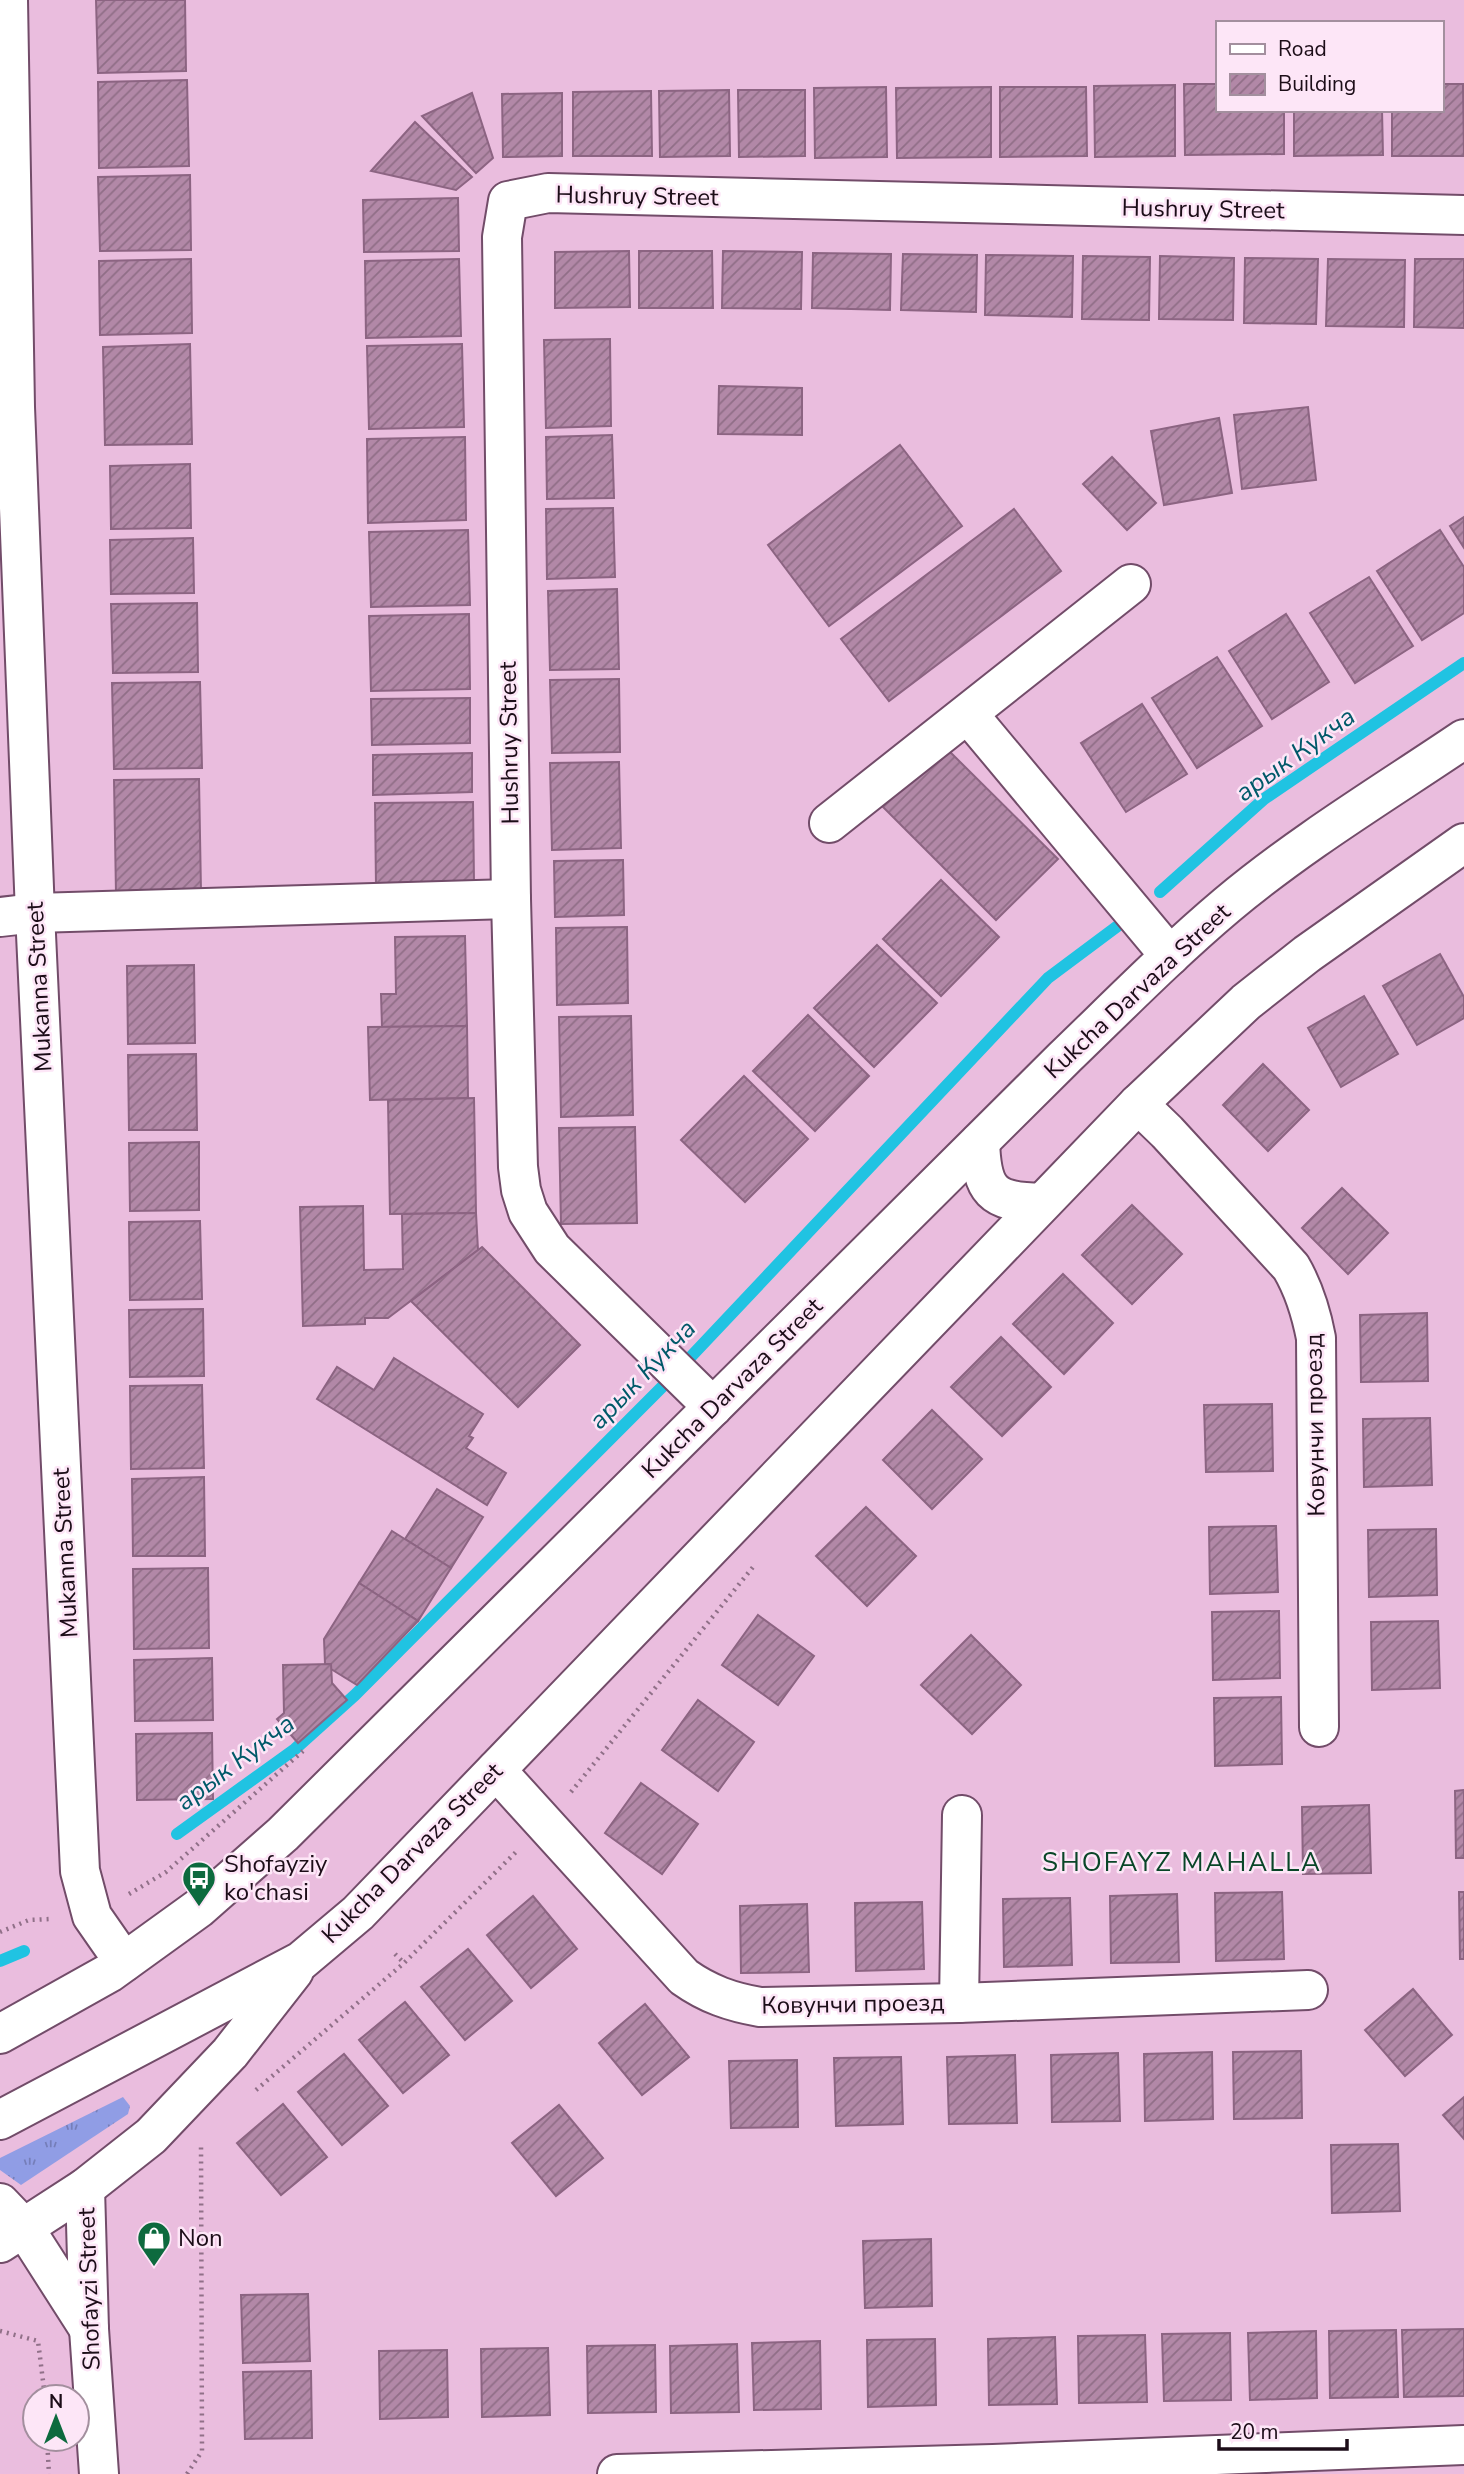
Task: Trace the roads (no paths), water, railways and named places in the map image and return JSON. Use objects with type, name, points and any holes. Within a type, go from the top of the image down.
[{"type":"street","name":"Mukanna Street","points":[[8,0],[8,408],[18,915],[80,1871],[92,1916],[124,1962]]},
{"type":"street","name":"Hushruy Street","points":[[700,1394],[552,1249],[528,1212],[521,1190],[518,1167],[511,899],[502,237],[508,201],[548,193],[1464,215]]},
{"type":"street","points":[[829,823],[1131,584]]},
{"type":"street","points":[[968,714],[1170,956]]},
{"type":"street","name":"Kukcha Darvaza Street","points":[[0,2034],[109,1973],[199,1908],[283,1834],[700,1394],[980,1142],[1170,956],[1227,905],[1288,858],[1464,739]]},
{"type":"street","name":"Kukcha Darvaza Street","points":[[0,2120],[302,1961],[358,1913],[1138,1104],[1256,994],[1337,932],[1464,843]]},
{"type":"street","points":[[18,915],[511,899]]},
{"type":"street","name":"Ковунчи проезд","points":[[1138,1104],[1167,1132],[1290,1267],[1300,1282],[1312,1318],[1316,1338],[1319,1727]]},
{"type":"street","points":[[980,1142],[981,1167],[990,1190],[1013,1203],[1041,1203]]},
{"type":"street","name":"Ковунчи проезд","points":[[496,1770],[684,1977],[700,1989],[719,1997],[760,2007],[959,2003],[1308,1990]]},
{"type":"street","points":[[959,2003],[962,1815]]},
{"type":"street","points":[[89,2329],[8,2225],[85,2188],[151,2136],[230,2053],[302,1961]]},
{"type":"street","name":"Shofayzi Street","points":[[85,2188],[89,2329],[99,2474]]},
{"type":"street","points":[[618,2474],[993,2469],[1464,2445]]},
{"type":"waterway","name":"арык Кукча","points":[[1160,892],[1264,799],[1464,663]]},
{"type":"waterway","name":"арык Кукча","points":[[177,1834],[295,1749],[355,1695],[667,1382],[1048,978],[1119,925]]},
{"type":"waterway","name":"арык Кукча","points":[[0,1961],[24,1951]]},
{"type":"place","name":"Shofayziy ko'chasi","points":[[199,1908]]},
{"type":"place","name":"Non","points":[[154,2268]]},
{"type":"district","name":"SHOFAYZ MAHALLA","points":[[1182,1862]]}]
